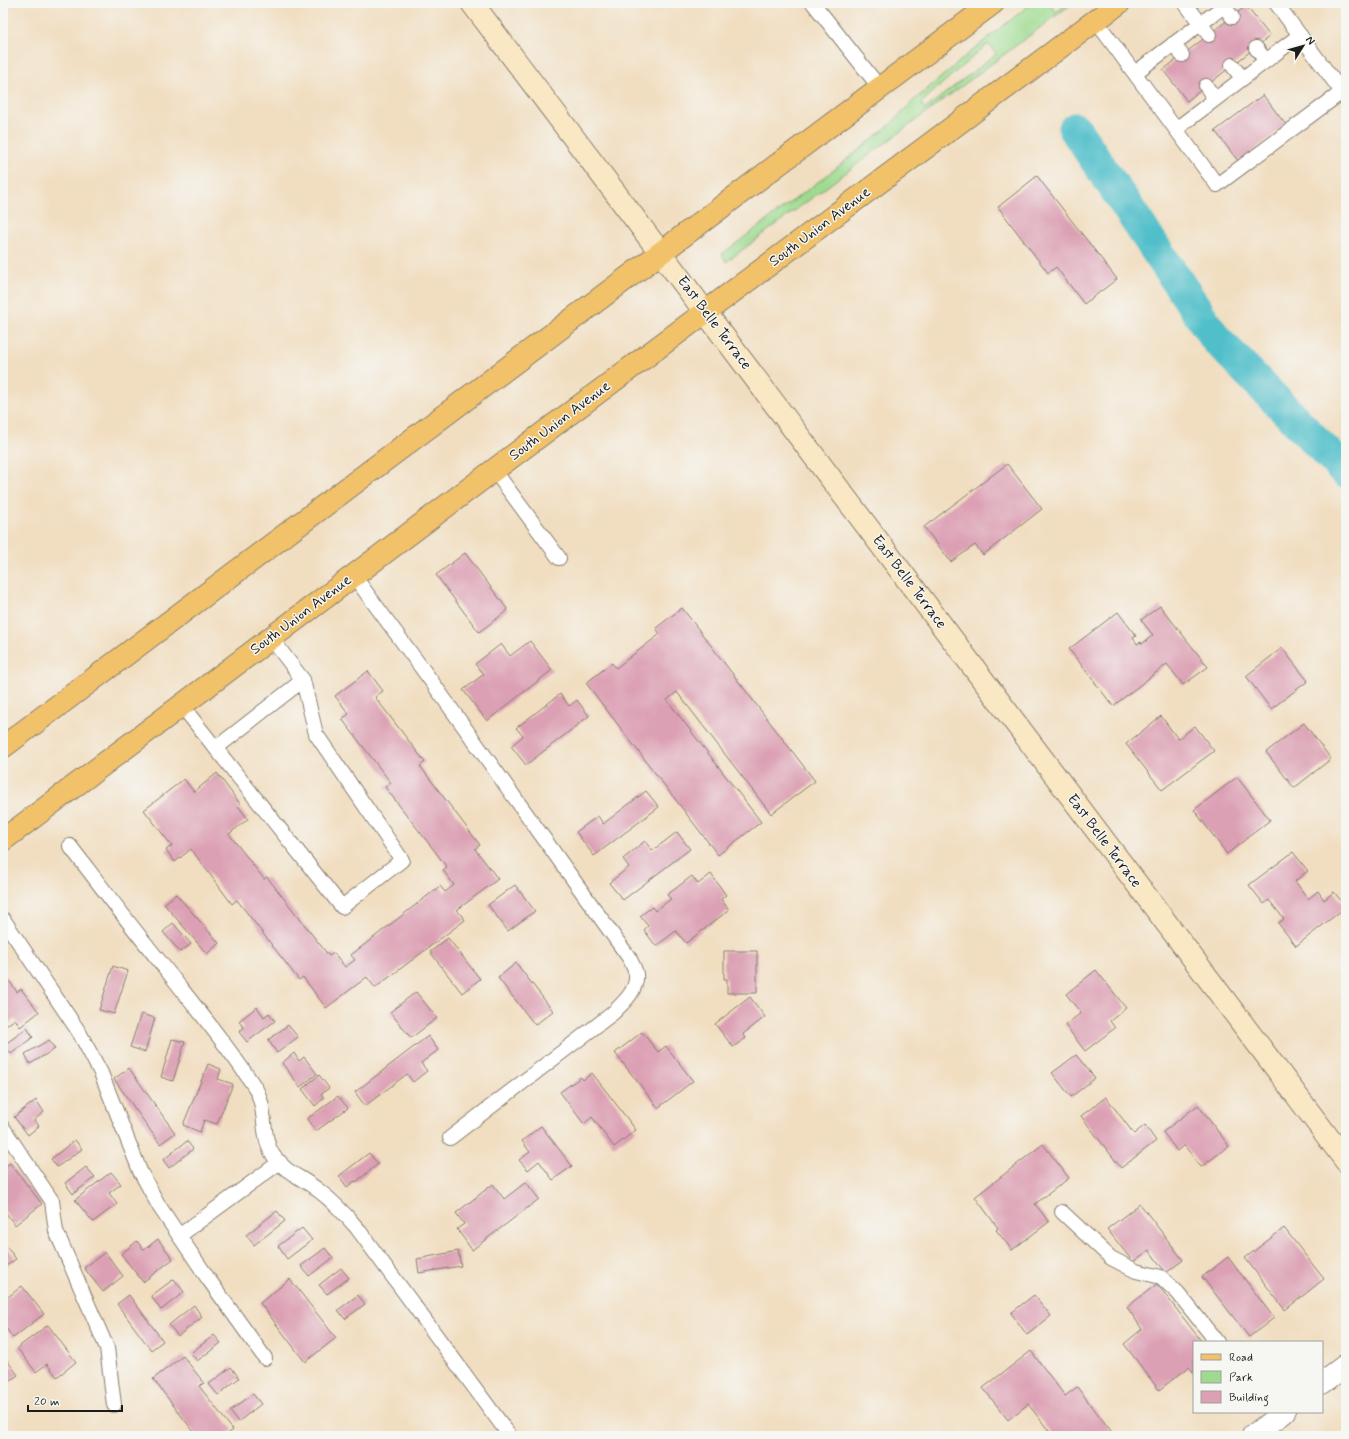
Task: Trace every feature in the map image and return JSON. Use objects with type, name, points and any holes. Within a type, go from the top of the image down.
[{"type":"main road","points":[[3,747],[993,3]]},
{"type":"main road","name":"South Union Avenue","points":[[3,840],[494,470],[1119,3]]},
{"type":"street","name":"East Belle Terrace","points":[[472,3],[1346,1161]]},
{"type":"street","points":[[1323,1382],[1346,1365]]},
{"type":"street","points":[[1253,1436],[1278,1414]]},
{"type":"lane","points":[[813,3],[880,88]]},
{"type":"lane","points":[[1185,3],[1204,29]]},
{"type":"lane","points":[[1096,21],[1217,185],[1342,92],[1276,3]]},
{"type":"lane","points":[[1135,73],[1178,49],[1228,8]]},
{"type":"lane","points":[[1176,129],[1300,35]]},
{"type":"lane","points":[[1256,48],[1266,61]]},
{"type":"lane","points":[[1232,65],[1242,78]]},
{"type":"lane","points":[[1206,86],[1215,99]]},
{"type":"lane","points":[[494,470],[559,558]]},
{"type":"lane","points":[[354,576],[432,682],[630,959],[636,974],[634,986],[625,1001],[613,1013],[450,1138]]},
{"type":"lane","points":[[182,706],[342,907],[402,860],[316,734],[303,680],[271,638]]},
{"type":"lane","points":[[216,748],[303,680]]},
{"type":"lane","points":[[70,846],[208,1022],[255,1088],[261,1103],[267,1143],[274,1156],[286,1169],[318,1190],[343,1211],[510,1436]]},
{"type":"lane","points":[[3,919],[79,1032],[101,1073],[140,1172],[159,1206],[207,1277],[265,1358]]},
{"type":"lane","points":[[3,1128],[52,1201],[56,1232],[107,1348],[114,1405]]},
{"type":"lane","points":[[179,1236],[280,1162]]},
{"type":"lane","points":[[1062,1212],[1111,1258],[1136,1271],[1161,1277],[1178,1293],[1216,1341]]},
{"type":"green space","points":[[1032,3],[1049,3],[1056,12],[1068,3],[1073,3],[726,262],[722,254],[834,170],[890,125],[912,102],[979,45]],"holes":[[[988,44],[996,54],[925,109],[921,103]]]},
{"type":"building","points":[[1246,6],[1270,36],[1187,101],[1163,70]]},
{"type":"building","points":[[1263,95],[1286,125],[1239,162],[1215,131]]},
{"type":"building","points":[[1037,176],[1117,279],[1084,304],[1056,267],[1048,273],[998,207]]},
{"type":"building","points":[[1007,464],[1042,509],[983,555],[975,545],[951,562],[924,527]]},
{"type":"building","points":[[465,553],[508,610],[479,632],[436,575]]},
{"type":"building","points":[[1160,606],[1208,667],[1183,685],[1167,664],[1113,706],[1069,649],[1118,612],[1136,636],[1133,638],[1137,644],[1141,642],[1142,644],[1153,635],[1141,620]]},
{"type":"building","points":[[682,608],[815,781],[771,814],[677,692],[667,700],[761,822],[718,855],[586,683],[612,663],[616,668],[660,634],[656,628]]},
{"type":"building","points":[[530,641],[552,670],[487,721],[463,690],[484,674],[475,664],[501,644],[510,656]]},
{"type":"building","points":[[1282,648],[1308,681],[1271,709],[1246,676]]},
{"type":"building","points":[[368,671],[383,691],[375,697],[425,762],[420,766],[480,845],[475,849],[498,879],[457,910],[465,920],[375,988],[367,977],[326,1008],[303,977],[299,980],[237,900],[232,904],[191,849],[175,862],[166,850],[172,846],[144,810],[184,779],[194,792],[217,773],[240,804],[238,806],[248,819],[229,834],[264,879],[267,877],[329,956],[334,953],[345,967],[355,960],[351,955],[440,886],[445,892],[454,885],[443,870],[447,867],[385,787],[391,783],[342,719],[349,714],[335,696]]},
{"type":"building","points":[[560,694],[569,706],[577,700],[589,716],[526,765],[511,746],[523,736],[516,728]]},
{"type":"building","points":[[1161,716],[1178,739],[1195,726],[1214,751],[1162,790],[1126,744]]},
{"type":"building","points":[[1304,723],[1331,759],[1294,788],[1266,752]]},
{"type":"building","points":[[1237,777],[1270,820],[1227,854],[1194,810]]},
{"type":"building","points":[[646,791],[659,807],[594,856],[576,832],[598,816],[603,824]]},
{"type":"building","points":[[677,832],[690,849],[623,900],[609,883],[629,867],[623,859],[645,841],[652,851]]},
{"type":"building","points":[[1293,852],[1308,871],[1295,881],[1308,899],[1318,891],[1324,900],[1334,892],[1346,907],[1296,946],[1278,923],[1284,919],[1269,900],[1264,904],[1249,885]]},
{"type":"building","points":[[711,874],[726,895],[721,899],[729,910],[686,943],[676,931],[656,946],[644,930],[648,926],[640,916],[652,907],[655,911],[671,899],[667,895],[692,876],[698,884]]},
{"type":"building","points":[[515,885],[535,911],[508,931],[488,905]]},
{"type":"building","points":[[176,894],[219,943],[207,954],[164,904]]},
{"type":"building","points":[[173,923],[191,944],[180,952],[163,932]]},
{"type":"building","points":[[448,938],[480,979],[462,993],[430,952]]},
{"type":"building","points":[[724,951],[757,951],[757,993],[727,993],[727,979],[724,979]]},
{"type":"building","points":[[516,963],[553,1011],[535,1025],[498,978]]},
{"type":"building","points":[[113,966],[128,971],[114,1014],[99,1010]]},
{"type":"building","points":[[1096,970],[1126,1008],[1110,1021],[1115,1028],[1085,1051],[1065,1025],[1081,1013],[1066,994]]},
{"type":"building","points":[[3,972],[17,992],[21,989],[39,1012],[20,1027],[15,1019],[3,1028]]},
{"type":"building","points":[[416,992],[437,1018],[411,1038],[390,1012]]},
{"type":"building","points":[[750,997],[765,1017],[743,1034],[746,1038],[733,1047],[715,1024]]},
{"type":"building","points":[[257,1007],[264,1017],[269,1013],[275,1021],[247,1042],[239,1032],[244,1028],[239,1021]]},
{"type":"building","points":[[141,1014],[155,1018],[145,1052],[130,1047]]},
{"type":"building","points":[[288,1025],[298,1037],[277,1053],[268,1040]]},
{"type":"building","points":[[27,1028],[33,1037],[11,1054],[4,1045]]},
{"type":"building","points":[[642,1032],[658,1052],[666,1046],[693,1081],[658,1108],[615,1053]]},
{"type":"building","points":[[428,1036],[438,1050],[421,1063],[427,1071],[413,1082],[407,1074],[365,1106],[355,1092]]},
{"type":"building","points":[[172,1039],[185,1042],[173,1081],[161,1077]]},
{"type":"building","points":[[49,1040],[55,1049],[30,1064],[25,1054]]},
{"type":"building","points":[[294,1053],[299,1061],[304,1057],[317,1074],[300,1087],[282,1063]]},
{"type":"building","points":[[1076,1055],[1095,1078],[1071,1097],[1052,1073]]},
{"type":"building","points":[[208,1064],[221,1069],[218,1079],[233,1084],[217,1124],[204,1120],[200,1132],[183,1125]]},
{"type":"building","points":[[129,1068],[175,1133],[160,1144],[114,1079]]},
{"type":"building","points":[[592,1073],[636,1130],[614,1147],[592,1117],[584,1124],[560,1092],[581,1077],[583,1080]]},
{"type":"building","points":[[319,1075],[329,1088],[321,1094],[324,1098],[315,1106],[302,1089]]},
{"type":"building","points":[[338,1096],[348,1108],[316,1131],[307,1119]]},
{"type":"building","points":[[1106,1097],[1134,1134],[1145,1125],[1156,1141],[1121,1168],[1081,1116]]},
{"type":"building","points":[[36,1100],[44,1112],[34,1120],[39,1126],[28,1135],[14,1117]]},
{"type":"building","points":[[1198,1105],[1229,1146],[1201,1167],[1184,1145],[1177,1151],[1163,1132]]},
{"type":"building","points":[[541,1126],[572,1166],[553,1180],[539,1161],[528,1170],[519,1160],[530,1152],[522,1141]]},
{"type":"building","points":[[75,1140],[82,1149],[57,1167],[51,1159]]},
{"type":"building","points":[[187,1141],[193,1149],[169,1168],[163,1160]]},
{"type":"building","points":[[1043,1144],[1069,1178],[1035,1204],[1049,1222],[1012,1250],[996,1230],[998,1228],[975,1197]]},
{"type":"building","points":[[369,1153],[378,1164],[356,1182],[355,1181],[347,1187],[339,1176]]},
{"type":"building","points":[[10,1163],[42,1204],[15,1225],[3,1209],[3,1168]]},
{"type":"building","points":[[86,1167],[95,1177],[73,1194],[65,1183]]},
{"type":"building","points":[[111,1172],[121,1184],[109,1193],[117,1204],[93,1222],[75,1200]]},
{"type":"building","points":[[526,1182],[539,1199],[472,1250],[457,1229],[464,1224],[456,1213],[493,1184],[504,1199]]},
{"type":"building","points":[[1140,1204],[1183,1260],[1166,1273],[1149,1250],[1133,1262],[1107,1229]]},
{"type":"building","points":[[277,1211],[285,1221],[254,1245],[246,1235]]},
{"type":"building","points":[[302,1228],[312,1240],[287,1259],[278,1246]]},
{"type":"building","points":[[1284,1228],[1324,1279],[1285,1310],[1245,1258]]},
{"type":"building","points":[[158,1239],[173,1259],[143,1282],[121,1254],[137,1241],[144,1250]]},
{"type":"building","points":[[3,1242],[16,1259],[3,1268]]},
{"type":"building","points":[[325,1248],[333,1258],[309,1276],[301,1266]]},
{"type":"building","points":[[458,1251],[461,1266],[419,1273],[417,1259]]},
{"type":"building","points":[[105,1252],[123,1276],[103,1292],[84,1268]]},
{"type":"building","points":[[1228,1257],[1274,1318],[1249,1337],[1202,1277]]},
{"type":"building","points":[[341,1268],[349,1278],[327,1294],[319,1285]]},
{"type":"building","points":[[174,1279],[184,1292],[161,1310],[151,1296]]},
{"type":"building","points":[[290,1279],[336,1338],[305,1362],[260,1303]]},
{"type":"building","points":[[1157,1284],[1201,1341],[1193,1341],[1193,1372],[1189,1367],[1159,1390],[1124,1344],[1142,1329],[1127,1307]]},
{"type":"building","points":[[22,1286],[44,1314],[13,1338],[3,1324],[3,1301]]},
{"type":"building","points":[[129,1295],[163,1341],[151,1350],[117,1304]]},
{"type":"building","points":[[358,1295],[365,1304],[345,1319],[338,1310]]},
{"type":"building","points":[[1034,1295],[1051,1316],[1027,1335],[1011,1313]]},
{"type":"building","points":[[194,1305],[202,1317],[178,1336],[169,1325]]},
{"type":"building","points":[[48,1325],[76,1362],[57,1377],[47,1364],[36,1372],[17,1348]]},
{"type":"building","points":[[214,1335],[221,1343],[197,1361],[191,1353]]},
{"type":"building","points":[[1031,1351],[1065,1396],[1077,1387],[1115,1436],[1053,1436],[1028,1404],[1008,1420],[983,1388]]},
{"type":"building","points":[[3,1355],[18,1375],[3,1386]]},
{"type":"building","points":[[183,1356],[204,1383],[199,1386],[233,1430],[225,1436],[197,1436],[153,1379]]},
{"type":"building","points":[[231,1367],[239,1378],[218,1395],[209,1384]]},
{"type":"building","points":[[253,1394],[261,1404],[238,1422],[230,1411]]},
{"type":"waterway","points":[[1075,129],[1216,339],[1346,472]]}]
